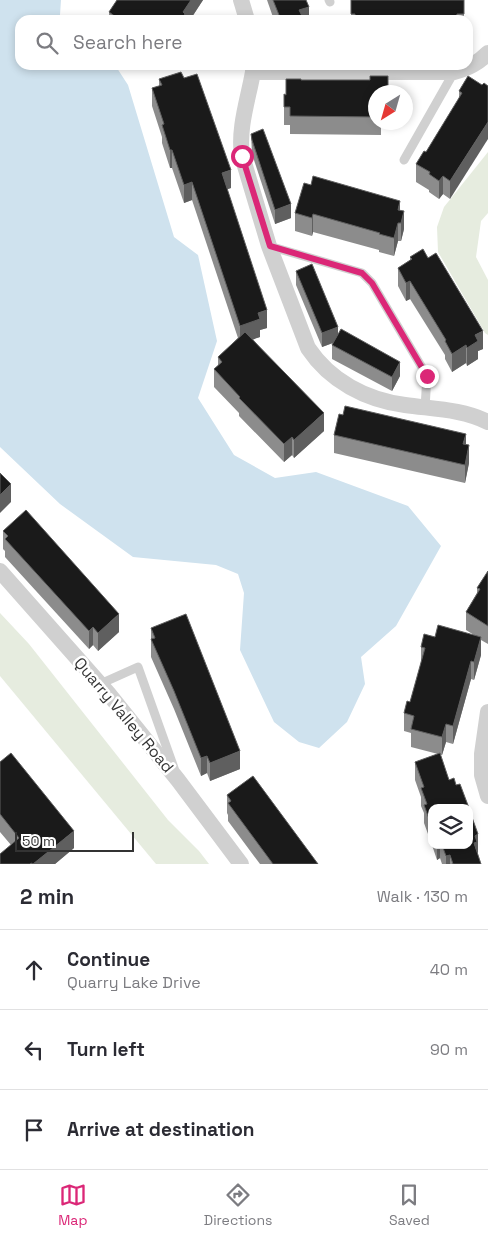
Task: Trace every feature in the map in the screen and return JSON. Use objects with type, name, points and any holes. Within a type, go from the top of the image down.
[{"type":"street","points":[[240,0],[245,15]]},
{"type":"street","points":[[473,65],[479,62],[488,52]]},
{"type":"street","points":[[253,70],[240,143],[242,156],[270,246],[308,348],[317,362],[328,373],[344,384],[370,397],[403,405],[459,412],[488,422]]},
{"type":"street","points":[[320,70],[454,72],[461,70]]},
{"type":"street","name":"Quarry Valley Road","points":[[0,571],[100,684],[178,780],[241,864]]},
{"type":"street","points":[[488,712],[482,754],[482,775],[488,796]]},
{"type":"lane","points":[[404,160],[454,72]]},
{"type":"lane","points":[[270,246],[362,273],[372,283],[427,376],[425,408]]},
{"type":"lane","points":[[100,684],[138,667],[178,780]]},
{"type":"shaded area","points":[[488,152],[488,213],[481,221],[476,257],[488,280],[488,335],[485,333],[438,252],[437,227],[444,207]]},
{"type":"shaded area","points":[[0,613],[29,644],[168,820],[199,851],[209,864],[156,864],[0,676]]},
{"type":"water","points":[[0,0],[61,0],[60,15],[15,15],[15,70],[118,70],[128,85],[174,237],[198,255],[217,341],[198,398],[234,455],[275,478],[316,472],[408,506],[441,546],[396,626],[361,657],[365,684],[347,722],[319,748],[299,742],[274,722],[240,650],[244,593],[238,574],[216,565],[133,557],[60,504],[0,447]]},
{"type":"building","points":[[117,0],[191,0],[183,12],[184,15],[113,15],[109,12]]},
{"type":"building","points":[[273,0],[306,0],[309,7],[299,10],[302,15],[279,15]]},
{"type":"building","points":[[351,0],[464,0],[464,14],[457,15],[351,14]]},
{"type":"building","points":[[181,72],[184,78],[197,74],[231,170],[222,173],[267,310],[258,313],[260,319],[240,326],[192,182],[184,185],[172,150],[170,150],[152,88],[162,85],[159,79]]},
{"type":"building","points":[[370,76],[388,76],[388,85],[368,85],[368,117],[290,116],[290,107],[284,107],[286,79],[370,80]]},
{"type":"building","points":[[468,76],[482,85],[484,83],[488,86],[488,122],[450,181],[443,176],[439,181],[429,174],[430,172],[416,164],[424,151],[426,152],[462,93],[459,91]]},
{"type":"building","points":[[263,129],[291,204],[275,210],[251,134]]},
{"type":"building","points":[[313,176],[400,201],[398,210],[404,211],[394,238],[313,214],[312,218],[295,213],[304,183],[311,185]]},
{"type":"building","points":[[423,249],[428,258],[436,253],[483,331],[475,335],[478,341],[467,348],[466,345],[452,354],[446,340],[410,281],[406,283],[398,268]]},
{"type":"building","points":[[312,264],[338,327],[322,333],[296,271]]},
{"type":"building","points":[[341,329],[400,362],[392,377],[332,345]]},
{"type":"building","points":[[245,332],[324,413],[294,440],[292,437],[284,444],[239,398],[214,369],[222,362],[218,357]]},
{"type":"building","points":[[345,406],[466,434],[463,444],[469,445],[465,465],[334,435],[339,414],[343,415]]},
{"type":"building","points":[[0,473],[11,484],[0,495]]},
{"type":"building","points":[[26,510],[119,614],[98,633],[93,627],[89,631],[5,539],[8,536],[3,531]]},
{"type":"building","points":[[488,571],[488,626],[466,612],[480,589],[477,588]]},
{"type":"building","points":[[186,614],[240,751],[210,763],[207,756],[201,758],[151,639],[155,638],[151,628]]},
{"type":"building","points":[[438,625],[481,637],[474,662],[471,661],[453,726],[446,724],[442,737],[411,729],[414,716],[404,713],[407,701],[410,702],[425,648],[421,647],[424,634],[435,637]]},
{"type":"building","points":[[11,753],[74,831],[33,864],[0,864],[0,854],[19,838],[0,814],[0,762]]},
{"type":"building","points":[[440,753],[449,780],[454,778],[456,785],[460,784],[468,804],[428,804],[428,816],[424,805],[427,804],[421,788],[424,787],[415,762]]},
{"type":"building","points":[[253,776],[318,864],[273,864],[228,803],[231,801],[227,795]]},
{"type":"building","points":[[473,820],[478,834],[475,836],[477,842],[474,843],[481,864],[453,864],[450,855],[446,856],[443,849],[473,849]]},
{"type":"route","points":[[242,156],[270,246],[362,273],[372,283],[427,376]]}]
